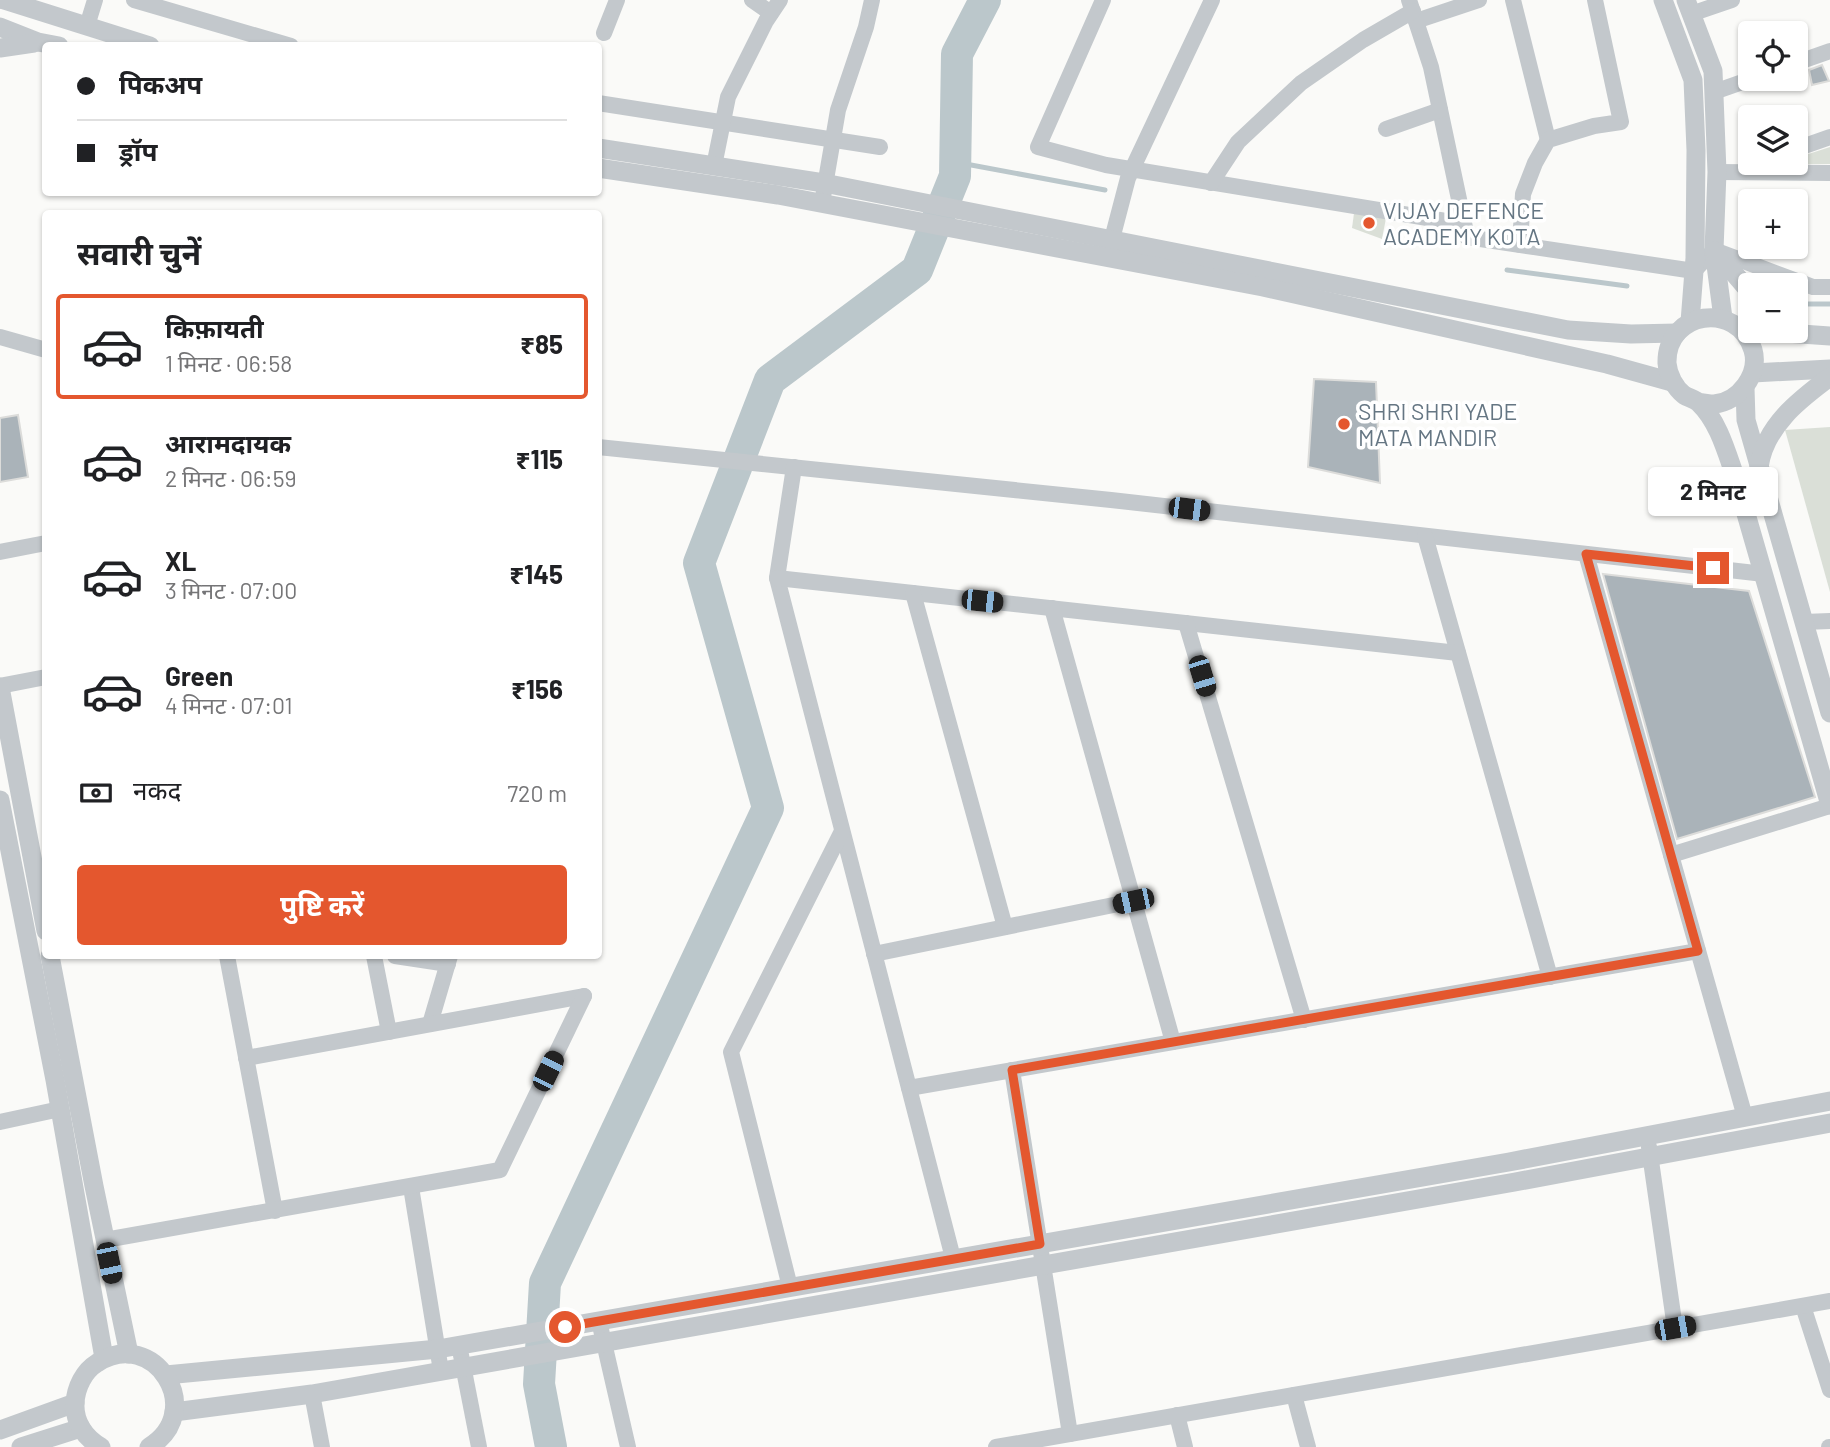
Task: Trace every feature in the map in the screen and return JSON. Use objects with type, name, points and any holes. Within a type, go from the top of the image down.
[{"type":"street","points":[[4,0],[137,42]]},
{"type":"street","points":[[87,26],[95,0]]},
{"type":"street","points":[[134,0],[277,42]]},
{"type":"street","points":[[604,33],[617,0]]},
{"type":"street","points":[[714,166],[728,97],[776,6],[752,0]]},
{"type":"street","points":[[822,203],[838,110],[866,27],[872,0]]},
{"type":"street","points":[[1102,0],[1038,147],[1133,170],[1464,225]]},
{"type":"street","points":[[1112,240],[1125,187],[1212,0]]},
{"type":"street","points":[[1210,183],[1238,142],[1301,83],[1363,40],[1413,11],[1479,0]]},
{"type":"street","points":[[1513,0],[1549,140]]},
{"type":"street","points":[[1520,245],[1523,194],[1535,163],[1549,140],[1594,126],[1621,122],[1595,0]]},
{"type":"street","points":[[1663,0],[1693,80],[1696,150],[1693,271],[1683,327],[1669,348],[1667,365],[1672,382],[1683,395],[1698,402],[1716,404],[1732,399],[1749,380],[1830,369]]},
{"type":"street","points":[[1732,0],[1688,7],[1713,71],[1717,172],[1714,250],[1737,325],[1749,339],[1754,356],[1746,420],[1830,713]]},
{"type":"street","points":[[1413,11],[1431,67],[1466,237],[1693,271]]},
{"type":"street","points":[[0,27],[42,43]]},
{"type":"street","points":[[0,48],[38,42]]},
{"type":"street","points":[[1808,59],[1830,51]]},
{"type":"street","points":[[1714,92],[1738,84]]},
{"type":"street","points":[[602,104],[880,147]]},
{"type":"street","points":[[1386,129],[1440,110]]},
{"type":"street","points":[[1808,145],[1830,137]]},
{"type":"street","points":[[602,149],[886,195],[999,228],[1607,364],[1672,382]]},
{"type":"street","points":[[602,169],[822,203],[880,215],[1112,240],[1568,330],[1631,334],[1683,327],[1706,317],[1737,325]]},
{"type":"street","points":[[1717,172],[1738,170]]},
{"type":"street","points":[[1808,171],[1830,173]]},
{"type":"street","points":[[1693,271],[1714,250]]},
{"type":"street","points":[[1714,250],[1813,287],[1830,287]]},
{"type":"street","points":[[1714,250],[1738,278]]},
{"type":"street","points":[[1808,334],[1830,336]]},
{"type":"street","points":[[0,337],[42,349]]},
{"type":"street","points":[[1759,467],[1768,437],[1782,418],[1830,377]]},
{"type":"street","points":[[1671,855],[1830,805],[1736,479],[1719,431],[1698,402]]},
{"type":"street","points":[[602,449],[788,467],[1763,574]]},
{"type":"street","points":[[788,467],[777,578],[953,1258]]},
{"type":"street","points":[[1425,536],[1550,977]]},
{"type":"street","points":[[0,552],[42,545]]},
{"type":"street","points":[[1586,554],[1745,1117]]},
{"type":"street","points":[[777,578],[1458,653]]},
{"type":"street","points":[[913,593],[1005,927]]},
{"type":"street","points":[[1052,608],[1172,1042]]},
{"type":"street","points":[[1804,622],[1830,621]]},
{"type":"street","points":[[1186,623],[1304,1020]]},
{"type":"street","points":[[42,678],[0,687],[42,910]]},
{"type":"street","points":[[0,800],[60,1109],[104,1358]]},
{"type":"street","points":[[790,1287],[731,1052],[842,831]]},
{"type":"street","points":[[874,954],[1133,901]]},
{"type":"street","points":[[909,1088],[1698,951]]},
{"type":"street","points":[[51,959],[129,1354]]},
{"type":"street","points":[[228,959],[275,1211]]},
{"type":"street","points":[[375,959],[389,1032]]},
{"type":"street","points":[[430,1024],[449,960]]},
{"type":"street","points":[[105,1240],[500,1170],[583,996],[246,1058]]},
{"type":"street","points":[[1012,1070],[1070,1434]]},
{"type":"street","points":[[166,1375],[438,1349],[1648,1136],[1830,1101]]},
{"type":"street","points":[[0,1122],[60,1109]]},
{"type":"street","points":[[174,1412],[312,1394],[1830,1123]]},
{"type":"street","points":[[1648,1136],[1675,1328]]},
{"type":"street","points":[[411,1187],[441,1371]]},
{"type":"street","points":[[996,1447],[1830,1301]]},
{"type":"street","points":[[1803,1306],[1830,1390]]},
{"type":"street","points":[[594,1322],[628,1447]]},
{"type":"street","points":[[466,1344],[471,1366],[478,1447]]},
{"type":"street","points":[[101,1447],[81,1428],[75,1403],[77,1389],[92,1366],[104,1358],[129,1354],[156,1364],[166,1375],[175,1399],[174,1412],[164,1434],[149,1447]]},
{"type":"street","points":[[312,1394],[322,1447]]},
{"type":"street","points":[[1294,1395],[1308,1447]]},
{"type":"street","points":[[0,1430],[75,1403]]},
{"type":"street","points":[[1177,1415],[1185,1447]]},
{"type":"street","points":[[21,1447],[81,1428]]},
{"type":"shaded area","points":[[1830,147],[1830,164],[1808,164],[1808,154]]},
{"type":"shaded area","name":"VIJAY DEFENCE ACADEMY KOTA","points":[[1355,206],[1386,218],[1382,239],[1352,228]]},
{"type":"shaded area","points":[[1830,427],[1830,592],[1785,430]]},
{"type":"building","points":[[1822,65],[1829,81],[1812,85],[1809,70]]},
{"type":"building","name":"SHRI SHRI YADE MATA MANDIR","points":[[1314,379],[1376,382],[1380,483],[1308,467]]},
{"type":"building","points":[[18,415],[28,477],[0,482],[0,418]]},
{"type":"building","points":[[1603,574],[1749,591],[1815,797],[1677,839]]},
{"type":"waterway","points":[[551,1447],[539,1384],[545,1283],[768,808],[699,563],[770,380],[917,270],[955,176],[957,54],[985,0]]},
{"type":"waterway","points":[[955,162],[1105,190]]},
{"type":"waterway","points":[[1507,270],[1627,286]]},
{"type":"waterway","points":[[1808,304],[1830,304]]},
{"type":"place","name":"VIJAY DEFENCE ACADEMY KOTA","points":[[1369,223]]},
{"type":"place","name":"SHRI SHRI YADE MATA MANDIR","points":[[1344,424]]},
{"type":"route","points":[[565,1327],[1040,1244],[1012,1070],[1698,951],[1586,554],[1713,568]]}]
